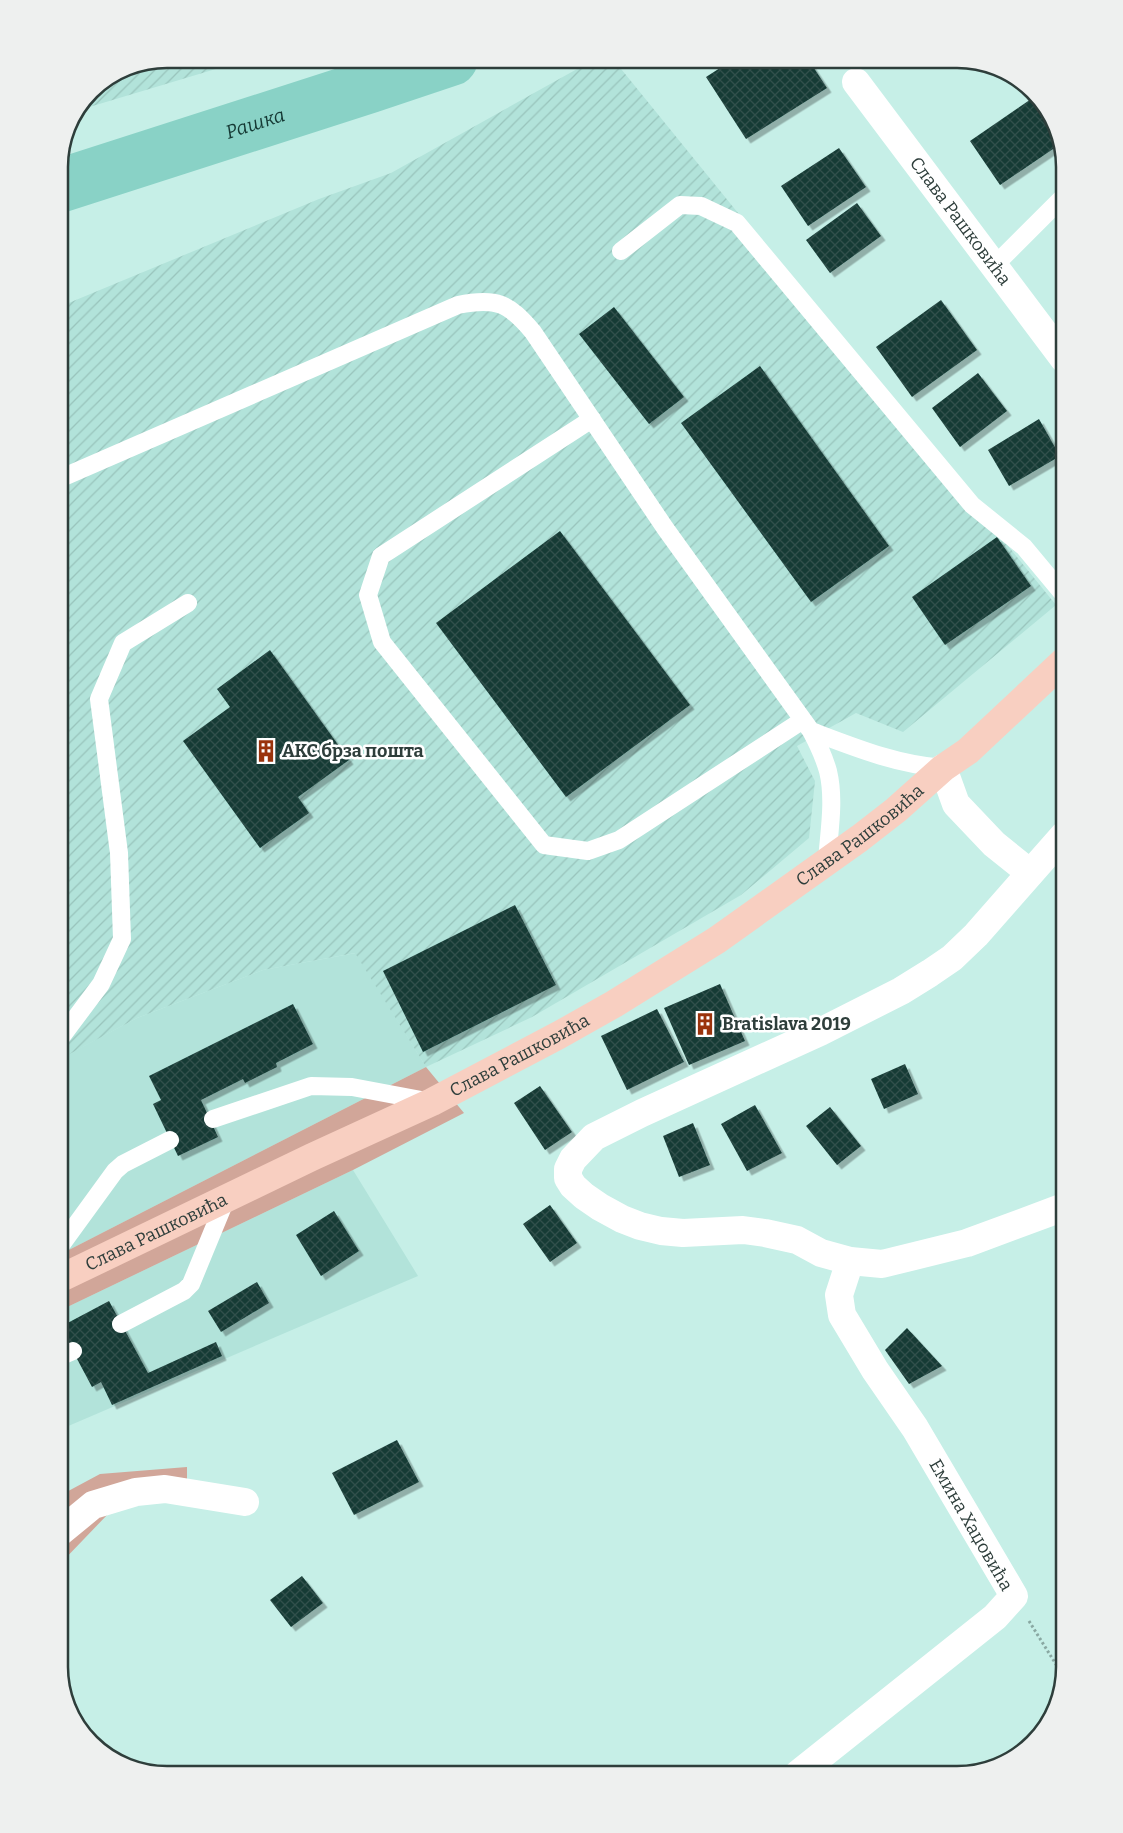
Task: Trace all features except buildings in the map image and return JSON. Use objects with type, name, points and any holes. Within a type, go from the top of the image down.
[{"type":"main road","name":"Слава Рашковића","points":[[68,1275],[226,1198],[432,1102],[559,1035],[621,999],[717,940],[896,810],[943,768],[968,751],[1056,668]]},
{"type":"street","name":"Слава Рашковића","points":[[856,82],[1056,348]]},
{"type":"street","name":"Слава Рашковића","points":[[943,768],[956,804],[994,844],[1030,873]]},
{"type":"street","points":[[1056,844],[976,935],[952,958],[930,973],[901,991],[820,1032],[642,1113],[594,1137],[573,1159],[568,1169],[568,1178],[573,1186],[584,1196],[622,1219],[640,1226],[661,1231],[683,1233],[743,1230],[765,1233],[797,1240],[821,1253],[850,1261],[882,1264],[967,1243],[1056,1211]]},
{"type":"street","name":"Емина Хаџовића","points":[[808,1766],[995,1617],[1014,1596],[914,1428],[875,1370],[842,1315],[839,1295],[850,1261]]},
{"type":"street","points":[[68,1526],[93,1505],[136,1492],[165,1489],[245,1502]]},
{"type":"lane","points":[[994,266],[1056,204]]},
{"type":"lane","points":[[620,251],[680,205],[701,206],[737,222],[972,505],[1024,547],[1056,585]]},
{"type":"lane","points":[[68,474],[458,305],[477,301],[508,307],[520,317],[538,340],[665,528],[807,725],[821,750],[828,773],[831,803],[827,861]]},
{"type":"lane","points":[[592,419],[381,556],[368,595],[382,642],[544,845],[588,852],[618,840],[807,725]]},
{"type":"lane","points":[[68,1028],[101,984],[122,939],[120,853],[99,699],[123,643],[188,603]]},
{"type":"lane","points":[[807,725],[849,746],[893,760],[916,766],[943,768]]},
{"type":"lane","points":[[214,1119],[311,1086],[352,1087],[432,1102]]},
{"type":"lane","points":[[68,1236],[115,1171],[123,1164],[170,1140]]},
{"type":"lane","points":[[121,1324],[184,1291],[191,1284],[226,1198]]},
{"type":"path","points":[[1014,1596],[1056,1664]]},
{"type":"shaded area","points":[[153,68],[219,68],[87,108],[111,84],[141,71]]},
{"type":"shaded area","points":[[579,68],[620,68],[1056,605],[903,732],[856,713],[797,746],[815,781],[809,838],[741,895],[532,1017],[426,1067],[355,953],[263,970],[137,1018],[68,1055],[68,303],[319,199],[391,173]]},
{"type":"shaded area","points":[[356,953],[426,1067],[68,1250],[68,1054],[137,1018],[263,970]]},
{"type":"shaded area","points":[[426,1067],[464,1113],[353,1170],[68,1307],[68,1250]]},
{"type":"shaded area","points":[[353,1170],[418,1276],[68,1426],[68,1307]]},
{"type":"shaded area","points":[[187,1467],[187,1501],[142,1504],[108,1514],[68,1556],[68,1491],[100,1474]]},
{"type":"waterway","name":"Рашка","points":[[68,183],[424,68]]},
{"type":"place","name":"АКС брза пошта","points":[[266,751]]},
{"type":"place","name":"Bratislava 2019","points":[[705,1024]]}]
